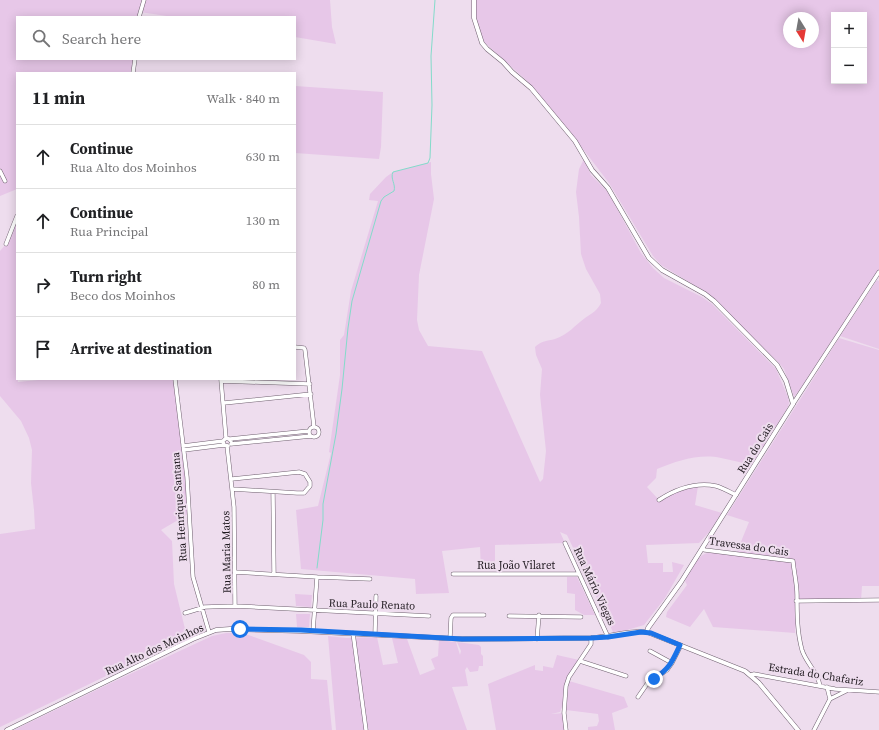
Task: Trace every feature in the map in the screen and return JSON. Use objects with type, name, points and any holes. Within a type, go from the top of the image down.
[{"type":"street","points":[[139,16],[144,0]]},
{"type":"street","points":[[474,0],[474,18],[482,43],[531,88],[575,142],[592,170],[608,188],[649,258],[662,270],[705,294],[714,301],[772,360],[783,375],[793,404]]},
{"type":"street","points":[[133,72],[134,60]]},
{"type":"street","points":[[0,171],[5,181]]},
{"type":"street","points":[[6,244],[16,219]]},
{"type":"street","name":"Rua do Cais","points":[[647,632],[648,628],[681,582],[793,404],[879,272]]},
{"type":"street","points":[[227,442],[311,436],[316,437],[319,434],[318,429],[314,427],[305,350],[304,348],[296,347]]},
{"type":"street","name":"Rua Henrique Santana","points":[[175,380],[189,497],[193,578],[209,632]]},
{"type":"street","points":[[221,380],[310,384]]},
{"type":"street","name":"Rua Maria Matos","points":[[185,613],[205,607],[235,606],[233,489],[221,380]]},
{"type":"street","points":[[224,403],[311,394]]},
{"type":"street","points":[[184,448],[309,431],[314,427]]},
{"type":"street","points":[[309,431],[311,436]]},
{"type":"street","points":[[232,480],[299,472],[305,474],[310,482],[310,486],[304,493],[233,489]]},
{"type":"street","points":[[659,500],[674,491],[698,486],[718,487],[736,496]]},
{"type":"street","points":[[273,492],[274,574]]},
{"type":"street","name":"Rua Mário Viegas","points":[[565,543],[608,637]]},
{"type":"street","name":"Travessa do Cais","points":[[702,549],[793,561],[797,595],[796,601]]},
{"type":"street","points":[[235,572],[370,579]]},
{"type":"street","name":"Rua João Vilaret","points":[[453,574],[579,574]]},
{"type":"street","points":[[313,631],[316,576]]},
{"type":"street","points":[[375,634],[376,596]]},
{"type":"street","points":[[820,686],[818,677],[802,650],[797,622],[796,601],[879,600]]},
{"type":"street","name":"Rua Paulo Renato","points":[[235,606],[430,616]]},
{"type":"street","points":[[450,638],[451,618],[453,614],[484,615]]},
{"type":"street","points":[[509,616],[581,617]]},
{"type":"street","points":[[537,639],[539,616]]},
{"type":"street","name":"Rua Alto dos Moinhos","points":[[7,730],[209,632],[230,629],[313,631],[450,638],[537,639],[608,637],[635,632],[647,632]]},
{"type":"street","points":[[647,632],[739,668],[751,675],[798,730]]},
{"type":"street","points":[[352,633],[366,730]]},
{"type":"street","points":[[566,730],[564,713],[566,686],[569,677],[591,644],[591,638]]},
{"type":"street","points":[[638,697],[647,684],[666,670],[672,663],[680,645]]},
{"type":"street","points":[[650,651],[672,663]]},
{"type":"street","points":[[580,661],[626,676]]},
{"type":"street","name":"Estrada do Chafariz","points":[[751,675],[754,674],[848,690],[879,692]]},
{"type":"street","points":[[827,687],[830,700]]},
{"type":"street","points":[[814,730],[830,700],[848,690]]},
{"type":"shaded area","points":[[0,0],[330,0],[332,27],[336,44],[296,37],[296,16],[166,16],[140,12],[139,16],[16,16],[16,60],[135,60],[133,72],[16,72],[16,189],[0,196]]},
{"type":"shaded area","points":[[476,0],[879,0],[879,273],[794,397],[784,369],[779,363],[707,293],[661,265],[653,256],[609,183],[583,149],[526,80],[484,42],[477,22]]},
{"type":"shaded area","points":[[296,86],[383,92],[381,147],[379,159],[296,153]]},
{"type":"shaded area","points":[[584,159],[591,175],[608,192],[641,253],[653,268],[664,278],[702,297],[712,304],[776,369],[788,397],[788,407],[752,465],[705,456],[672,463],[657,469],[656,478],[647,487],[659,500],[668,494],[698,486],[695,505],[722,513],[710,531],[699,543],[646,545],[648,563],[663,563],[663,572],[673,572],[672,562],[684,565],[665,598],[644,625],[617,633],[613,632],[567,535],[560,532],[565,543],[495,545],[495,571],[481,570],[480,547],[442,551],[449,593],[416,594],[415,579],[301,569],[296,510],[318,506],[331,453],[329,452],[340,375],[340,340],[344,335],[351,291],[378,201],[369,200],[370,194],[386,177],[393,172],[431,162],[434,199],[419,275],[417,320],[419,330],[428,346],[482,351],[540,482],[543,479],[546,451],[540,395],[542,369],[536,355],[535,347],[542,342],[564,335],[594,312],[601,303],[600,294],[586,269],[581,254],[576,192],[579,169]]},
{"type":"shaded area","points":[[16,221],[16,380],[18,380],[18,382],[38,380],[175,380],[190,513],[161,530],[172,541],[174,584],[187,637],[0,727],[0,534],[35,529],[31,483],[32,450],[29,438],[21,421],[0,396],[0,251],[6,244]]},
{"type":"shaded area","points":[[877,280],[879,281],[879,349],[840,336]]},
{"type":"shaded area","points":[[839,338],[879,350],[879,586],[862,586],[861,601],[797,601],[795,633],[713,627],[704,609],[690,627],[666,617],[667,612],[687,585],[685,581],[694,564],[700,557],[704,554],[714,552],[736,554],[749,522],[727,515]]},
{"type":"shaded area","points":[[567,577],[577,577],[595,615],[584,615],[575,610],[575,594],[567,593]]},
{"type":"shaded area","points":[[295,594],[312,595],[311,607],[296,606]]},
{"type":"shaded area","points":[[296,614],[310,614],[309,627],[297,627]]},
{"type":"shaded area","points":[[226,633],[243,633],[304,655],[311,662],[311,679],[327,680],[332,730],[14,730],[212,636]]},
{"type":"shaded area","points":[[328,636],[346,638],[377,637],[383,665],[398,663],[392,638],[407,639],[420,675],[435,669],[431,659],[438,656],[439,640],[456,642],[460,655],[461,651],[457,642],[479,645],[483,656],[483,666],[479,666],[478,671],[470,672],[467,667],[465,670],[468,686],[452,687],[467,730],[336,730]]},
{"type":"shaded area","points":[[557,655],[579,660],[568,675],[564,702],[560,712],[551,714],[564,713],[566,730],[496,730],[488,684],[535,665],[535,670],[543,671],[543,666],[553,668]]},
{"type":"shaded area","points":[[569,681],[624,697],[628,707],[612,713],[615,730],[588,730],[588,727],[597,726],[599,721],[598,714],[566,710]]},
{"type":"waterway","points":[[317,568],[323,520],[323,504],[336,434],[352,301],[381,201],[384,197],[394,191],[392,177],[393,172],[428,163],[430,158],[432,105],[431,56],[435,0]]},
{"type":"route","points":[[240,629],[301,630],[462,639],[591,638],[608,637],[635,632],[647,632],[680,645],[672,663],[666,670],[654,679]]}]
